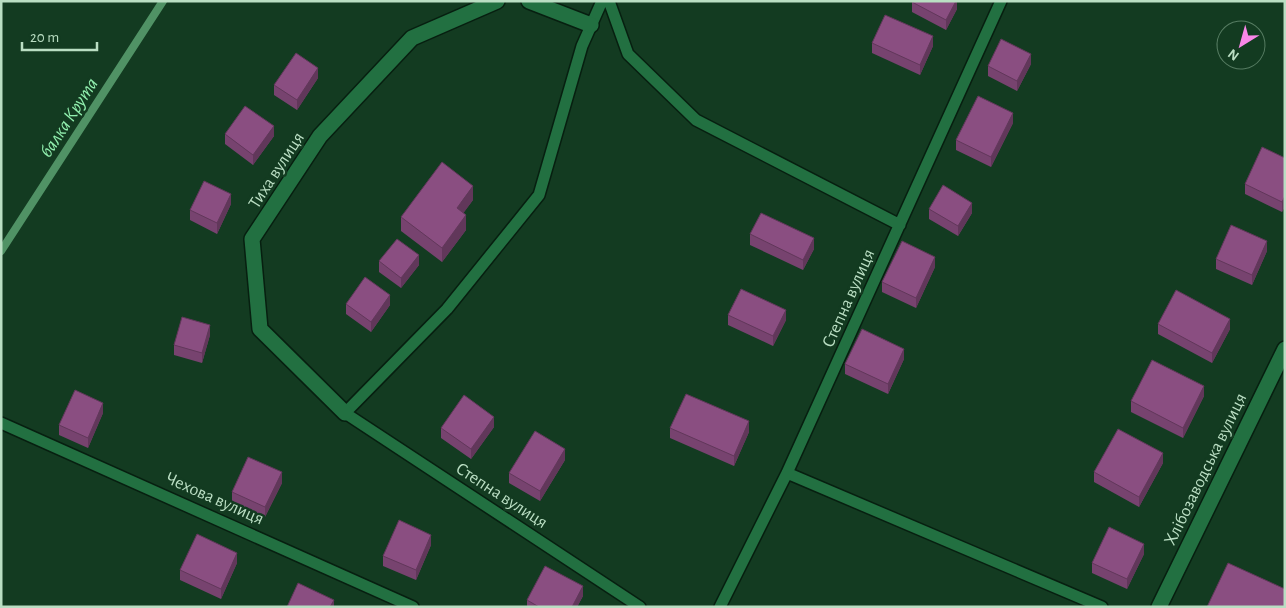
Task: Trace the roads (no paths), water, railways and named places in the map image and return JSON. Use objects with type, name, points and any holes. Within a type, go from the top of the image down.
[{"type":"street","name":"Тиха вулиця","points":[[344,413],[260,329],[252,239],[320,136],[412,38],[497,1]]},
{"type":"street","points":[[529,1],[591,25]]},
{"type":"street","name":"Хлібозаводська вулиця","points":[[1159,607],[1285,349]]},
{"type":"lane","points":[[344,413],[447,309],[539,195],[582,46],[602,1]]},
{"type":"lane","points":[[609,1],[628,54],[696,120],[900,225]]},
{"type":"lane","name":"Степна вулиця","points":[[720,607],[788,473],[1001,1]]},
{"type":"lane","name":"Степна вулиця","points":[[344,413],[640,607]]},
{"type":"lane","name":"Чехова вулиця","points":[[1,423],[413,607]]},
{"type":"lane","points":[[788,473],[1102,607]]},
{"type":"waterway","name":"балка Крута","points":[[1,251],[163,1]]}]
